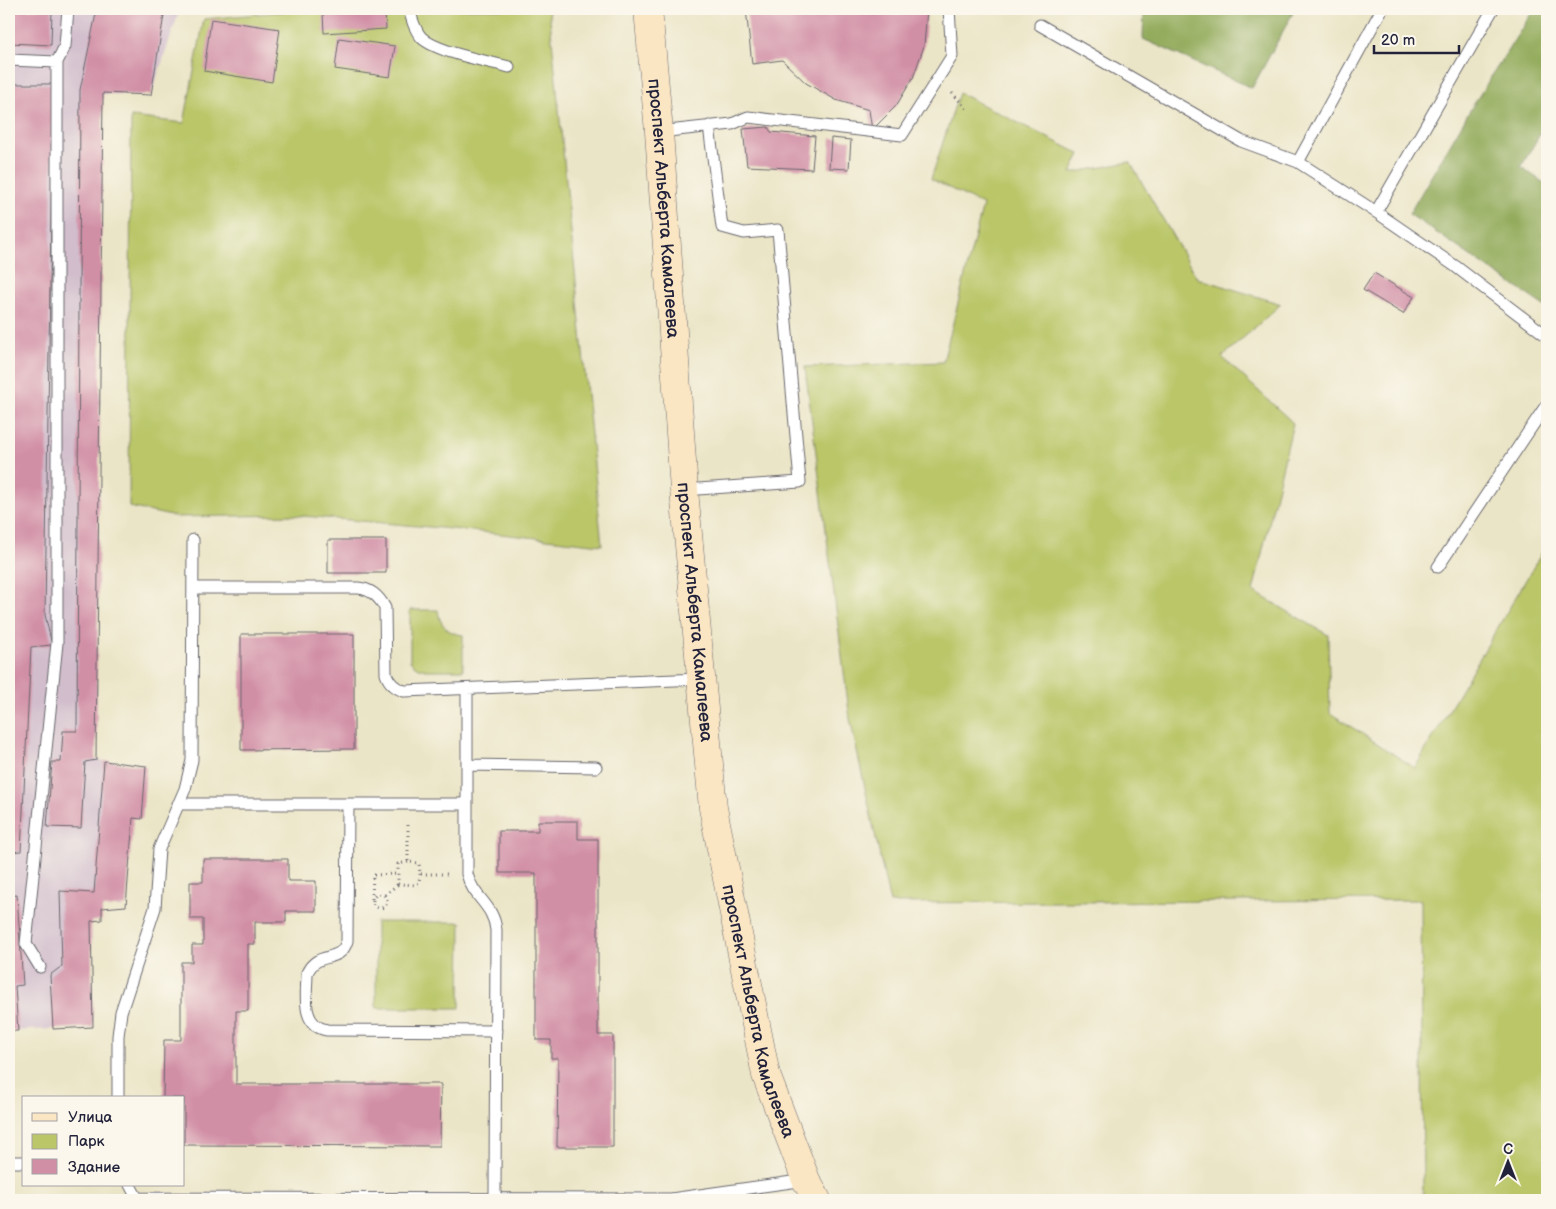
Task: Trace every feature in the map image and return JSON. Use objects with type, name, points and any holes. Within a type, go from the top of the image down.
[{"type":"main road","name":"проспект Альберта Камалеева","points":[[648,9],[659,132],[684,490],[713,808],[766,1075],[812,1190]]},
{"type":"lane","points":[[40,967],[26,944],[57,642],[57,62],[66,46],[68,9]]},
{"type":"lane","points":[[409,9],[414,28],[427,43],[509,67]]},
{"type":"lane","points":[[659,132],[732,124],[748,118],[902,134],[952,56],[949,9]]},
{"type":"lane","points":[[1298,162],[1382,9]]},
{"type":"lane","points":[[1376,212],[1493,9]]},
{"type":"lane","points":[[1040,25],[1241,141],[1298,162],[1455,266],[1547,336]]},
{"type":"lane","points":[[9,60],[57,62]]},
{"type":"lane","points":[[684,490],[800,482],[778,230],[744,232],[722,227],[709,126]]},
{"type":"lane","points":[[1438,567],[1547,404]]},
{"type":"lane","points":[[118,1096],[118,1036],[121,1012],[153,914],[159,849],[188,780],[193,750],[193,540]]},
{"type":"lane","points":[[193,588],[366,588],[379,597],[385,608],[385,670],[388,678],[395,688],[410,692],[700,679]]},
{"type":"lane","points":[[467,690],[467,874],[471,887],[488,907],[495,922],[495,1199]]},
{"type":"lane","points":[[467,765],[596,767]]},
{"type":"lane","points":[[178,804],[467,804]]},
{"type":"lane","points":[[348,804],[347,941],[346,946],[339,954],[317,960],[307,972],[307,1010],[311,1022],[320,1029],[327,1030],[496,1031]]},
{"type":"lane","points":[[9,1162],[22,1162]]},
{"type":"lane","points":[[130,1186],[137,1199],[654,1200],[812,1190]]},
{"type":"path","points":[[408,804],[408,862]]},
{"type":"path","points":[[372,899],[378,894],[385,895],[398,884],[416,885],[419,883],[419,863],[408,862],[398,864],[398,884]]},
{"type":"path","points":[[385,895],[387,902],[382,908],[378,909],[372,899],[373,875],[397,874]]},
{"type":"path","points":[[420,874],[467,874]]},
{"type":"shaded area","points":[[9,9],[180,9],[151,95],[103,94],[96,760],[146,766],[142,819],[133,818],[126,906],[102,908],[102,920],[91,922],[93,1027],[9,1031]]},
{"type":"green space","points":[[313,9],[549,9],[602,545],[463,530],[292,515],[176,517],[129,507],[131,117],[184,123],[204,19]]},
{"type":"green space","points":[[1144,9],[1295,9],[1252,88],[1143,39]]},
{"type":"green space","points":[[1534,9],[1547,9],[1547,122],[1521,167],[1547,185],[1547,308],[1409,214],[1472,107]]},
{"type":"green space","points":[[959,93],[1080,154],[1071,173],[1130,162],[1197,278],[1281,304],[1222,357],[1293,423],[1253,591],[1328,635],[1330,713],[1415,768],[1547,544],[1547,1200],[1423,1200],[1421,900],[890,903],[850,719],[805,367],[943,362],[983,205],[931,179]]},
{"type":"green space","points":[[410,610],[438,610],[440,620],[445,627],[453,633],[463,635],[463,670],[424,670],[411,663]]},
{"type":"green space","points":[[376,922],[461,922],[460,1008],[376,1008]]},
{"type":"building","points":[[9,9],[52,9],[51,45],[9,43]]},
{"type":"building","points":[[97,9],[165,9],[151,95],[103,93],[96,760],[85,762],[81,828],[47,827],[52,762],[61,762],[63,731],[77,731],[80,90]]},
{"type":"building","points":[[746,9],[927,9],[924,46],[913,78],[896,106],[872,130],[869,110],[836,100],[806,83],[782,60],[752,64]]},
{"type":"building","points":[[385,10],[386,29],[324,33],[323,13]]},
{"type":"building","points":[[211,19],[280,29],[272,82],[204,71]]},
{"type":"building","points":[[339,38],[395,46],[390,77],[335,69]]},
{"type":"building","points":[[9,84],[53,84],[45,615],[52,645],[31,647],[21,851],[9,852]]},
{"type":"building","points":[[768,127],[771,132],[815,136],[812,169],[747,166],[743,129]]},
{"type":"building","points":[[831,138],[851,140],[849,169],[829,168]]},
{"type":"building","points":[[1374,273],[1414,297],[1403,314],[1363,290]]},
{"type":"building","points":[[328,540],[386,540],[386,573],[328,573]]},
{"type":"building","points":[[241,634],[354,634],[354,749],[241,750]]},
{"type":"building","points":[[104,761],[146,766],[142,819],[133,818],[126,906],[102,908],[102,920],[91,921],[93,1027],[53,1029],[50,975],[62,966],[60,891],[94,893]]},
{"type":"building","points":[[538,821],[578,821],[578,839],[598,839],[598,1035],[613,1035],[613,1147],[557,1147],[558,1058],[551,1058],[551,1040],[536,1040],[536,873],[499,873],[499,831],[538,831]]},
{"type":"building","points":[[203,859],[288,859],[288,881],[316,881],[316,911],[286,911],[286,922],[255,922],[255,944],[248,944],[248,1011],[236,1011],[236,1084],[441,1084],[440,1146],[185,1145],[185,1096],[163,1096],[164,1040],[181,1040],[181,962],[192,962],[192,945],[203,945],[203,919],[190,919],[190,882],[203,882]]},
{"type":"building","points":[[17,895],[23,985],[15,986],[18,1031],[9,1031],[9,896]]}]
